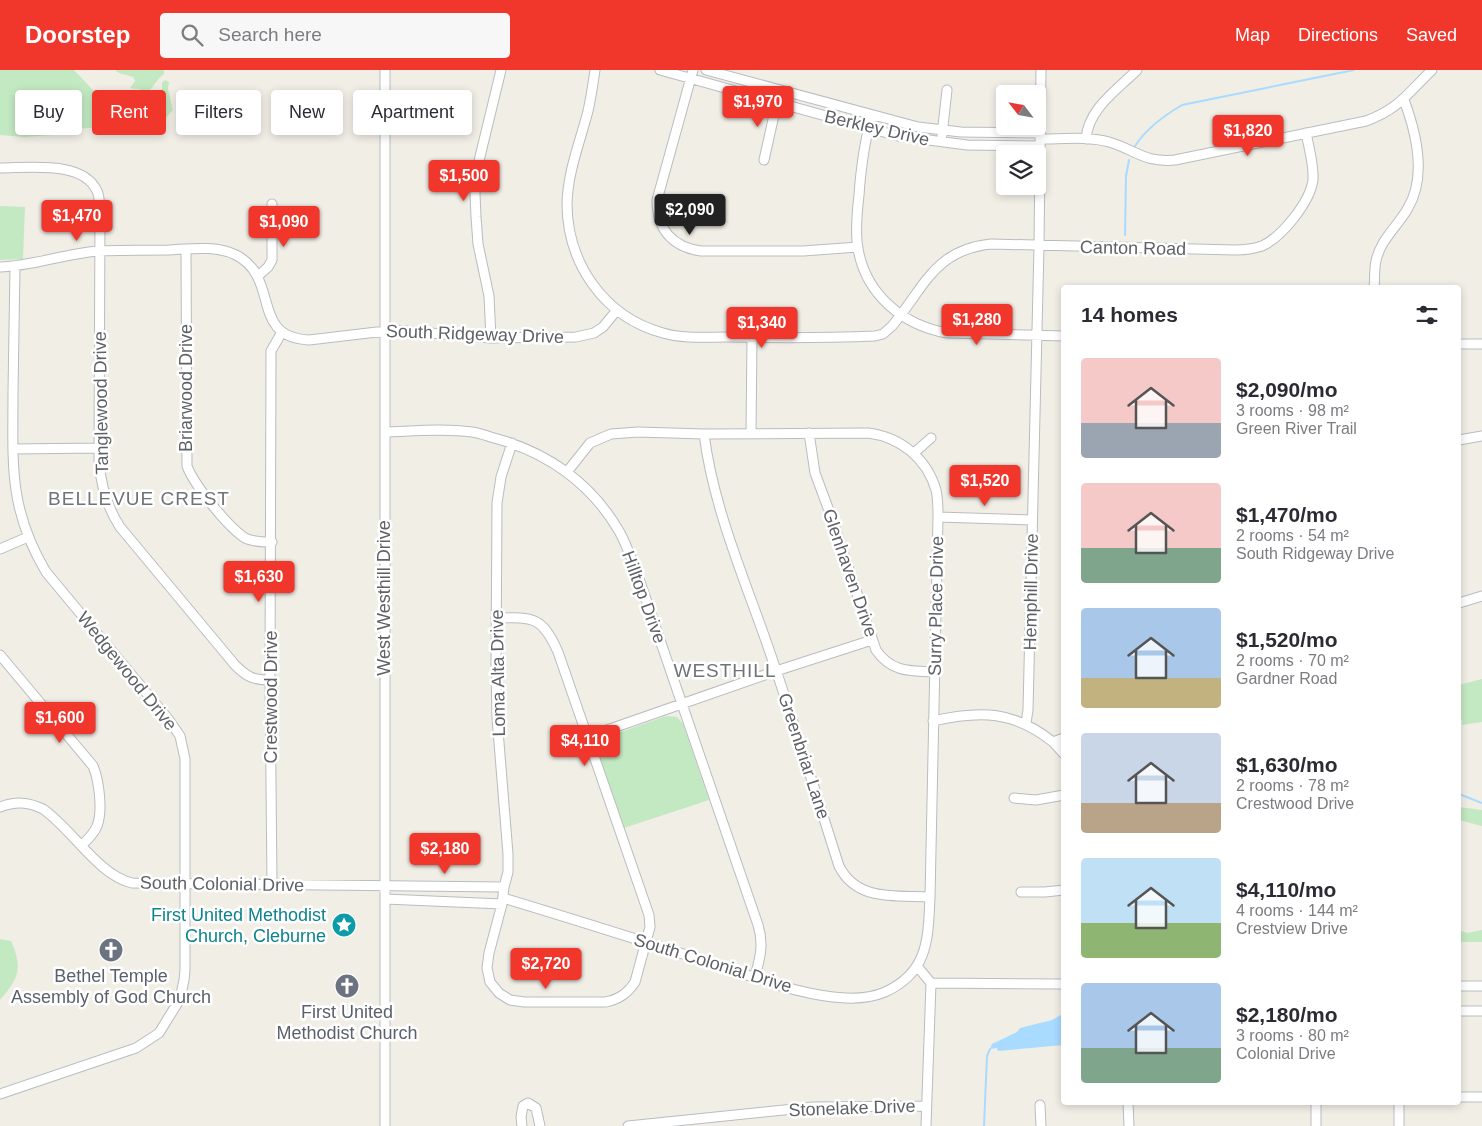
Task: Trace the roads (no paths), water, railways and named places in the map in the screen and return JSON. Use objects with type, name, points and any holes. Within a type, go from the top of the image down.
[{"type":"street","name":"West Westhill Drive","points":[[385,70],[385,1126]]},
{"type":"street","points":[[491,338],[489,296],[478,244],[476,177],[481,148],[502,70]]},
{"type":"street","points":[[595,70],[588,111],[573,159],[567,202],[569,224],[579,262],[596,290],[617,310],[642,325],[665,334],[752,338],[875,336],[883,334],[901,316]]},
{"type":"street","name":"Berkley Drive","points":[[660,70],[691,74],[776,102],[898,136],[967,145],[1040,140],[1109,142],[1140,156],[1164,161],[1366,121],[1380,116],[1404,100],[1432,70]]},
{"type":"street","name":"Berkley Drive","points":[[706,70],[872,116],[918,126],[1040,140]]},
{"type":"street","name":"Hemphill Drive","points":[[1026,723],[1028,710],[1039,246],[1041,70]]},
{"type":"street","points":[[1086,140],[1088,125],[1096,112],[1137,70]]},
{"type":"street","points":[[691,74],[657,200],[659,220],[669,236],[685,247],[701,251],[803,251],[858,247]]},
{"type":"street","points":[[764,160],[780,90]]},
{"type":"street","points":[[941,142],[947,90]]},
{"type":"street","points":[[1374,285],[1375,264],[1382,244],[1409,208],[1415,193],[1417,168],[1416,137],[1404,100]]},
{"type":"street","points":[[872,116],[861,166],[857,214],[858,247],[865,272],[888,305],[901,316],[920,326],[947,333],[1061,336]]},
{"type":"street","name":"Canton Road","points":[[901,316],[938,265],[958,252],[970,248],[991,244],[1244,250],[1261,246],[1277,236],[1306,200],[1312,186],[1313,169],[1306,133]]},
{"type":"street","name":"Tanglewood Drive","points":[[0,168],[67,169],[76,171],[84,176],[97,191],[99,199],[100,251],[99,448],[100,476],[104,492],[120,527],[235,665],[256,680],[270,680]]},
{"type":"street","points":[[258,276],[268,268],[272,260],[272,204]]},
{"type":"street","points":[[1277,236],[1283,244]]},
{"type":"street","points":[[0,267],[32,264],[88,251],[186,249],[228,252],[248,263],[258,276],[271,318],[282,332]]},
{"type":"street","name":"Briarwood Drive","points":[[186,249],[186,466],[196,484],[231,526],[246,538],[259,542],[272,542]]},
{"type":"street","name":"Wedgewood Drive","points":[[0,1094],[136,1048],[159,1033],[180,999],[184,980],[185,759],[180,736],[169,720],[53,582],[39,560],[28,537],[15,494],[13,449],[15,266]]},
{"type":"street","name":"South Ridgeway Drive","points":[[282,332],[293,338],[309,340],[385,330],[491,338],[584,336],[603,327],[617,310]]},
{"type":"street","name":"Crestwood Drive","points":[[272,884],[270,680],[272,351],[282,332]]},
{"type":"street","points":[[751,433],[752,338]]},
{"type":"street","points":[[1461,344],[1482,344]]},
{"type":"street","name":"Hilltop Drive","points":[[385,432],[465,431],[512,442],[552,461],[567,472],[606,511],[619,531],[638,576],[762,938],[761,954],[755,977]]},
{"type":"street","name":"Surry Place Drive","points":[[567,472],[590,443],[612,434],[638,432],[880,435],[902,444],[923,462],[937,492],[938,517],[930,897],[928,937],[924,953],[917,966]]},
{"type":"street","name":"Glenhaven Drive","points":[[809,433],[815,473],[872,640],[882,659],[894,667],[907,671],[934,672]]},
{"type":"street","name":"Greenbriar Lane","points":[[704,434],[707,462],[720,511],[776,671],[839,866],[850,882],[867,892],[930,897]]},
{"type":"street","points":[[1461,440],[1482,436]]},
{"type":"street","points":[[914,453],[931,438]]},
{"type":"street","name":"Loma Alta Drive","points":[[496,618],[522,617],[533,620],[542,625],[551,636],[649,915],[650,927],[634,982],[630,990],[615,1000],[606,1002],[524,1002],[510,1000],[499,993],[490,982],[487,968],[508,872],[497,718],[496,618],[498,496],[501,476],[512,442]]},
{"type":"street","points":[[13,449],[99,448]]},
{"type":"street","points":[[938,517],[1032,520]]},
{"type":"street","points":[[0,549],[28,537]]},
{"type":"street","points":[[1461,602],[1482,596]]},
{"type":"street","points":[[587,737],[776,671],[872,640]]},
{"type":"street","points":[[0,654],[94,766],[99,782],[99,820],[92,835],[82,845]]},
{"type":"street","points":[[933,721],[951,717],[984,714],[1006,716],[1026,723],[1053,742],[1061,751]]},
{"type":"street","points":[[1053,742],[1061,739]]},
{"type":"street","points":[[1014,798],[1036,800],[1061,796]]},
{"type":"street","name":"South Colonial Drive","points":[[0,807],[15,803],[35,805],[48,813],[110,873],[123,881],[139,883],[185,882],[504,887]]},
{"type":"street","points":[[1020,892],[1061,890]]},
{"type":"street","name":"South Colonial Drive","points":[[385,899],[503,901],[646,942],[755,977],[816,994],[834,997],[866,998],[884,992],[901,982],[917,966]]},
{"type":"street","points":[[917,966],[931,983],[926,1126]]},
{"type":"street","points":[[931,983],[1061,984]]},
{"type":"street","points":[[1461,986],[1482,986]]},
{"type":"street","points":[[1461,1011],[1482,1011]]},
{"type":"street","points":[[1461,1097],[1482,1097]]},
{"type":"street","points":[[522,1126],[523,1106],[528,1103],[536,1108],[540,1126]]},
{"type":"street","points":[[1040,1105],[1041,1126]]},
{"type":"street","points":[[1128,1105],[1129,1126]]},
{"type":"street","points":[[1316,1105],[1316,1126]]},
{"type":"street","points":[[1399,1105],[1399,1126]]},
{"type":"street","name":"Stonelake Drive","points":[[628,1126],[813,1107],[926,1106]]},
{"type":"water","points":[[1061,1015],[1061,1045],[998,1051],[997,1048],[990,1049],[992,1044],[1017,1032],[1020,1028],[1052,1020]]},
{"type":"waterway","points":[[1135,146],[1156,123],[1182,105],[1354,70]]},
{"type":"waterway","points":[[1125,235],[1126,176],[1129,160]]},
{"type":"waterway","points":[[1461,795],[1482,803]]},
{"type":"waterway","points":[[984,1126],[987,1056],[990,1049]]},
{"type":"place","name":"First United Methodist Church, Cleburne","points":[[344,925]]},
{"type":"place","name":"Bethel Temple Assembly of God Church","points":[[111,950]]},
{"type":"place","name":"First United Methodist Church","points":[[347,986]]},
{"type":"district","name":"BELLEVUE CREST","points":[[139,498]]},
{"type":"district","name":"WESTHILL","points":[[725,670]]}]
